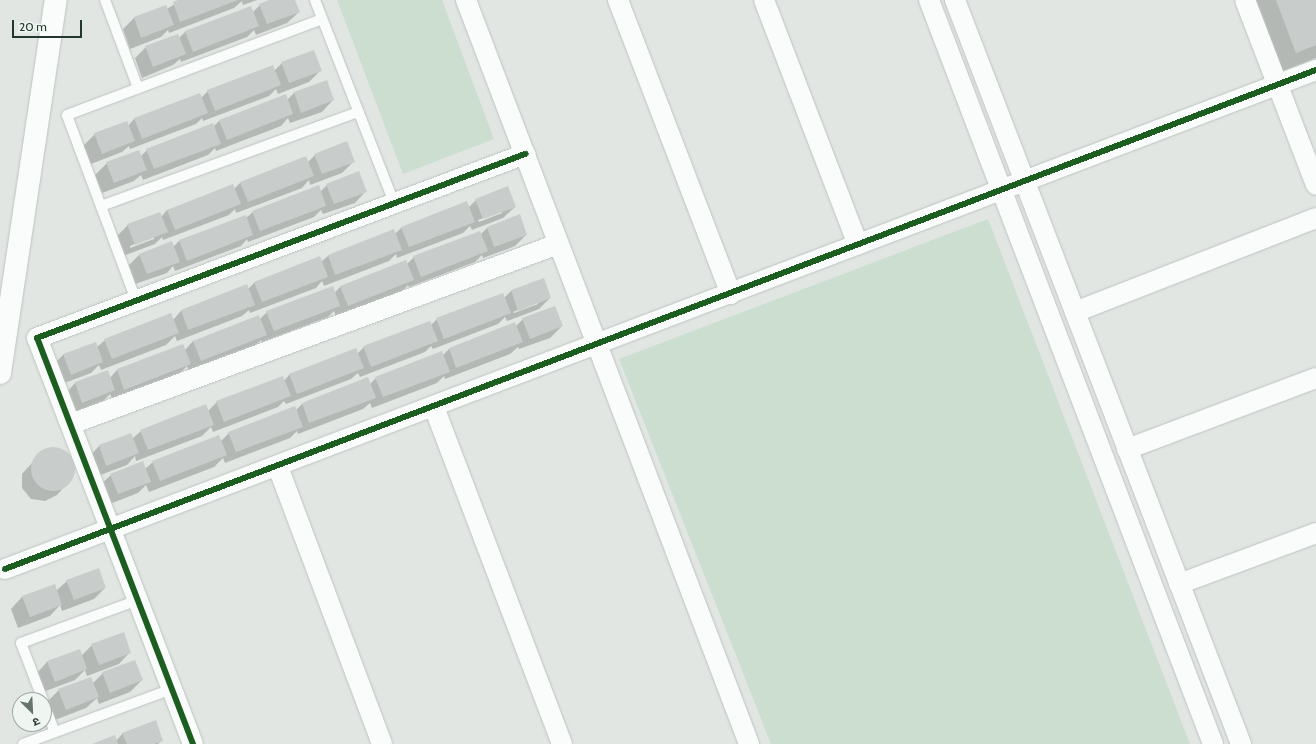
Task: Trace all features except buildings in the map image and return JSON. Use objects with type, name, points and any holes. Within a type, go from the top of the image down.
[{"type":"street","points":[[0,373],[56,0]]},
{"type":"street","points":[[466,0],[749,744]]},
{"type":"street","points":[[618,0],[731,294]]},
{"type":"street","points":[[764,0],[858,245]]},
{"type":"street","points":[[928,0],[1213,744]]},
{"type":"street","points":[[955,0],[1241,744]]},
{"type":"street","points":[[1245,0],[1316,185]]},
{"type":"street","points":[[5,569],[278,467],[1316,70]]},
{"type":"street","points":[[193,744],[38,338],[525,154]]},
{"type":"street","points":[[1075,312],[1316,218]]},
{"type":"street","points":[[70,424],[558,244]]},
{"type":"street","points":[[1127,449],[1316,378]]},
{"type":"street","points":[[434,407],[562,744]]},
{"type":"street","points":[[278,467],[382,744]]},
{"type":"street","points":[[1179,584],[1316,533]]},
{"type":"lane","points":[[105,0],[138,88]]},
{"type":"lane","points":[[315,0],[394,203]]},
{"type":"lane","points":[[136,300],[67,115],[322,19]]},
{"type":"lane","points":[[101,206],[358,112]]},
{"type":"lane","points":[[40,692],[21,643],[138,600]]},
{"type":"lane","points":[[23,744],[172,689]]},
{"type":"lane","points":[[52,724],[55,732]]},
{"type":"green space","points":[[337,0],[442,0],[494,139],[403,174]]},
{"type":"green space","points":[[988,219],[1190,744],[771,744],[619,359]]},
{"type":"cycle path","points":[[5,569],[1316,70]]},
{"type":"cycle path","points":[[193,744],[37,338],[525,154]]}]
